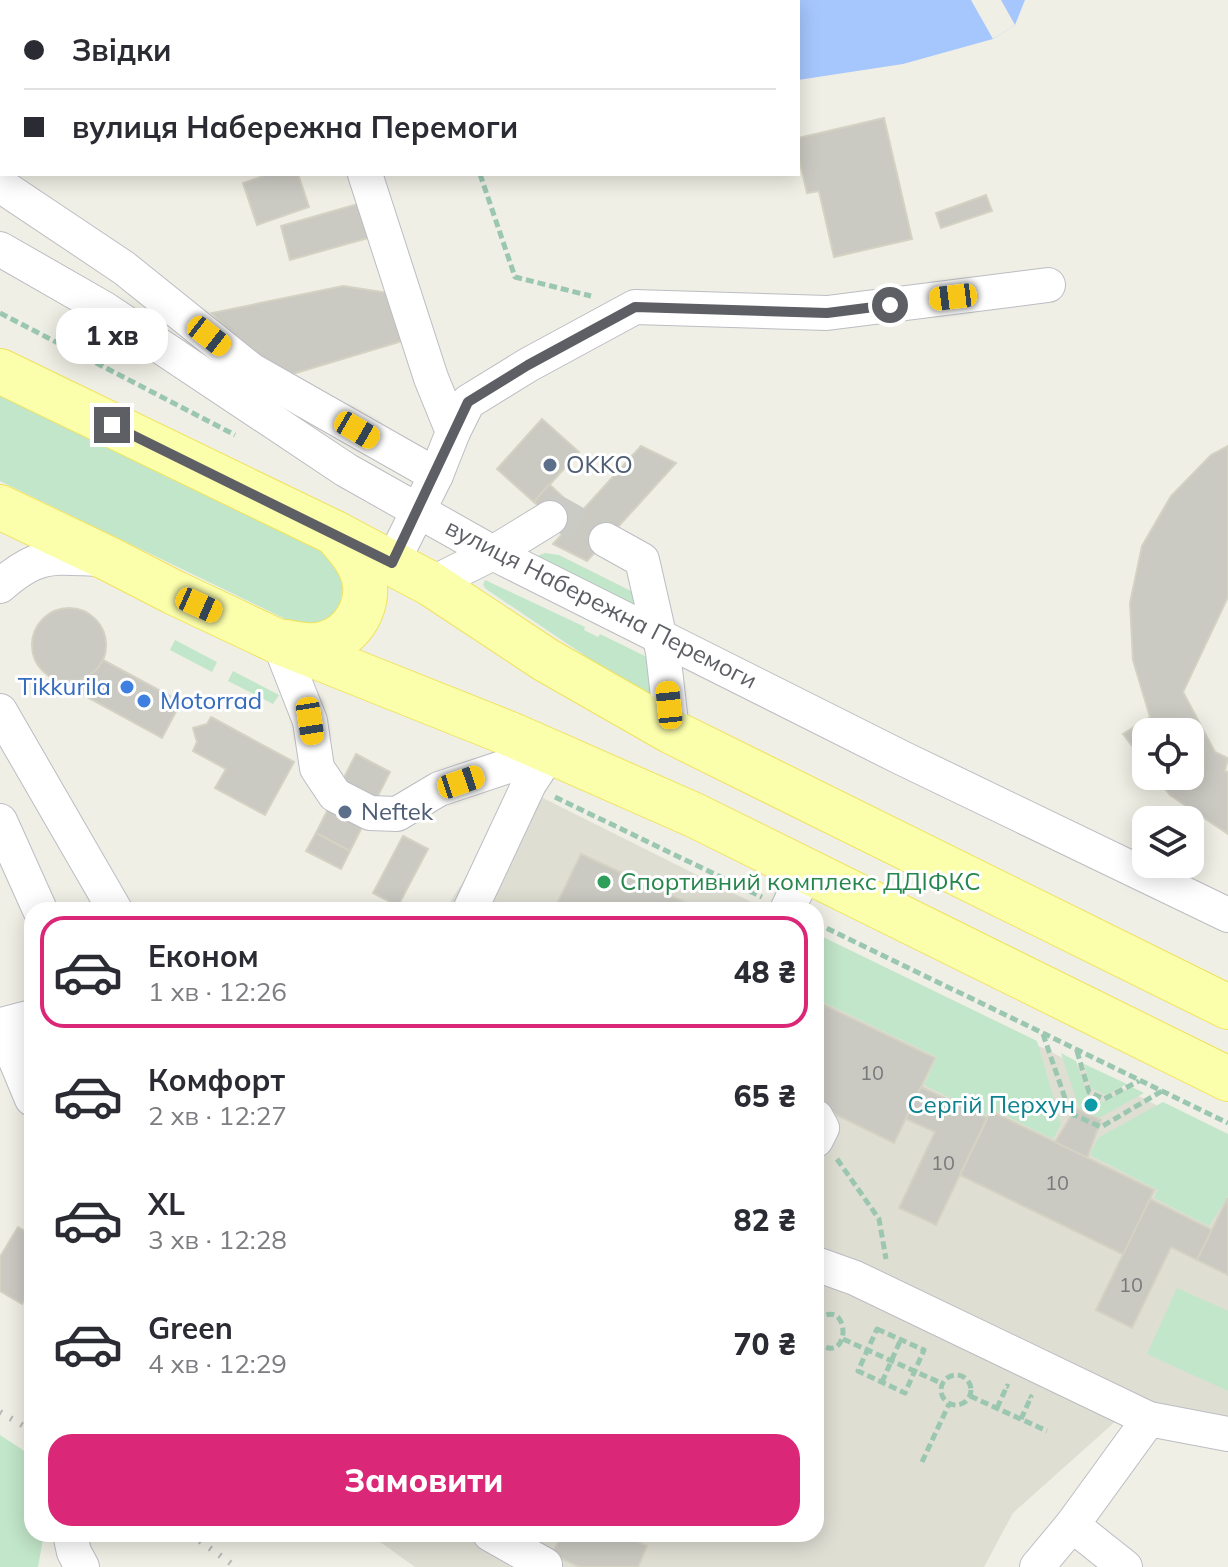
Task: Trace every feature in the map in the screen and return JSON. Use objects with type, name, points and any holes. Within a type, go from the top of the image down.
[{"type":"main road","points":[[0,371],[392,563],[431,584],[546,660],[672,732],[1228,1007]]},
{"type":"main road","points":[[0,507],[540,768],[694,815],[793,897]]},
{"type":"main road","points":[[279,642],[323,644],[349,631],[359,617],[364,601],[363,575],[352,552],[335,533]]},
{"type":"main road","points":[[824,910],[1228,1079]]},
{"type":"street","points":[[366,176],[431,378],[453,432]]},
{"type":"street","points":[[0,185],[124,268],[251,370],[436,475]]},
{"type":"street","name":"вулиця Набережна Перемоги","points":[[0,249],[103,308],[346,470],[493,553],[902,758],[1228,915]]},
{"type":"street","points":[[392,563],[468,402],[528,365],[635,307],[827,313],[1048,285]]},
{"type":"street","points":[[431,584],[493,553],[550,518]]},
{"type":"street","points":[[606,540],[642,560],[663,652],[672,732]]},
{"type":"street","points":[[0,586],[24,567],[43,558],[109,559]]},
{"type":"street","points":[[279,642],[310,721],[317,768],[335,795],[370,813],[397,814],[439,789],[540,768]]},
{"type":"street","points":[[0,711],[110,902]]},
{"type":"street","points":[[474,902],[540,768]]},
{"type":"street","points":[[0,821],[36,902]]},
{"type":"street","points":[[24,1019],[1,1025],[24,1080]]},
{"type":"street","points":[[824,1267],[892,1296],[1149,1419],[1228,1434]]},
{"type":"street","points":[[1037,1567],[1072,1525],[1149,1419]]},
{"type":"street","points":[[1072,1525],[1125,1567]]},
{"type":"street","points":[[72,1542],[82,1567]]},
{"type":"street","points":[[504,1542],[545,1565]]},
{"type":"path","points":[[481,176],[515,277],[635,307]]},
{"type":"path","points":[[540,768],[793,897]]},
{"type":"path","points":[[824,927],[1228,1123]]},
{"type":"path","points":[[1042,1033],[1070,1113],[1101,1127],[1162,1091]]},
{"type":"path","points":[[1076,1050],[1089,1092],[1104,1099],[1139,1080]]},
{"type":"path","points":[[824,1148],[841,1162],[879,1219],[892,1296]]},
{"type":"path","points":[[824,1317],[838,1319],[843,1324],[843,1339]]},
{"type":"path","points":[[877,1329],[901,1339],[924,1350],[905,1393],[858,1371],[877,1329]]},
{"type":"path","points":[[824,1346],[832,1347],[843,1339]]},
{"type":"path","points":[[843,1339],[941,1383]]},
{"type":"path","points":[[882,1382],[901,1339]]},
{"type":"path","points":[[962,1375],[971,1388],[970,1396],[965,1402],[949,1404],[943,1399],[941,1383],[946,1377],[962,1375]]},
{"type":"path","points":[[997,1408],[1007,1386],[1031,1397],[1021,1419]]},
{"type":"path","points":[[970,1396],[1047,1431]]},
{"type":"path","points":[[922,1462],[949,1404]]},
{"type":"shaded area","points":[[523,788],[751,902],[450,902]]},
{"type":"shaded area","points":[[824,938],[1228,1141],[1228,1422],[1126,1412],[1013,1513],[984,1567],[415,1567],[380,1542],[824,1542]]},
{"type":"green space","points":[[0,388],[330,556],[342,584],[336,614],[315,624],[298,625],[0,481]]},
{"type":"green space","points":[[545,553],[559,555],[637,595],[648,622],[523,562]]},
{"type":"green space","points":[[485,580],[585,627],[584,630],[598,637],[600,634],[655,661],[660,685],[650,695],[627,684],[486,589],[483,585]]},
{"type":"green space","points":[[175,640],[217,662],[212,672],[170,650]]},
{"type":"green space","points":[[233,671],[279,695],[273,704],[228,681]]},
{"type":"green space","points":[[824,937],[1037,1041],[1061,1124],[1053,1139],[990,1108],[986,1115],[924,1085],[937,1057],[824,1002]]},
{"type":"green space","points":[[1061,1053],[1076,1061],[1088,1096],[1103,1102],[1132,1087],[1144,1093],[1099,1118],[1079,1108]]},
{"type":"green space","points":[[1084,1064],[1127,1084],[1106,1095],[1091,1088]]},
{"type":"green space","points":[[1163,1102],[1228,1134],[1228,1196],[1209,1226],[1154,1198],[1158,1190],[1090,1155],[1098,1138]]},
{"type":"green space","points":[[1177,1288],[1228,1311],[1228,1391],[1147,1354]]},
{"type":"green space","points":[[0,1435],[24,1451],[24,1542],[43,1542],[38,1567],[0,1567]]},
{"type":"water","points":[[800,0],[1025,0],[1015,25],[993,39],[903,64],[800,80]]},
{"type":"pier","points":[[971,0],[1001,0],[1015,25],[993,39]]},
{"type":"building","points":[[884,118],[912,239],[834,257],[819,191],[807,193],[800,163],[800,138]]},
{"type":"building","points":[[263,176],[299,176],[309,207],[257,225],[243,183]]},
{"type":"building","points":[[986,195],[992,211],[941,228],[936,213]]},
{"type":"building","points":[[365,202],[375,236],[290,260],[281,226]]},
{"type":"building","points":[[343,286],[388,293],[402,341],[279,378],[212,313]]},
{"type":"building","points":[[542,419],[579,452],[534,502],[497,469]]},
{"type":"building","points":[[641,446],[676,463],[587,561],[553,544],[565,531],[534,502],[549,484],[580,513]]},
{"type":"building","points":[[1228,446],[1228,597],[1183,692],[1197,718],[1148,718],[1133,660],[1130,603],[1142,546],[1171,496],[1211,455]]},
{"type":"building","points":[[62,608],[76,608],[90,614],[100,624],[106,645],[100,666],[90,676],[76,682],[62,682],[48,676],[38,666],[32,652],[32,638],[38,624],[48,614]]},
{"type":"building","points":[[103,660],[181,702],[162,738],[56,680],[81,681]]},
{"type":"building","points":[[211,717],[294,762],[265,815],[215,788],[226,769],[193,751],[197,742],[193,728],[207,724]]},
{"type":"building","points":[[1132,728],[1132,746],[1123,734]]},
{"type":"building","points":[[1204,731],[1215,752],[1228,758],[1225,771],[1228,772],[1228,834],[1204,818],[1204,806],[1186,806],[1166,790],[1204,790]]},
{"type":"building","points":[[356,754],[390,772],[350,851],[316,833]]},
{"type":"building","points":[[316,833],[350,851],[341,869],[306,851]]},
{"type":"building","points":[[403,836],[428,849],[400,902],[390,902],[373,893]]},
{"type":"building","name":"Спортивний комплекс ДДІФКС","points":[[581,854],[684,902],[558,902]]},
{"type":"building","points":[[824,1005],[935,1058],[894,1143],[824,1109]]},
{"type":"building","points":[[921,1087],[987,1118],[936,1225],[899,1208],[935,1132],[906,1119]]},
{"type":"building","points":[[1076,1108],[1101,1120],[1087,1158],[1055,1142]]},
{"type":"building","points":[[991,1111],[1154,1190],[1124,1255],[960,1175]]},
{"type":"building","points":[[1150,1199],[1212,1230],[1197,1260],[1171,1247],[1132,1328],[1096,1310]]},
{"type":"building","points":[[1228,1199],[1228,1275],[1197,1260]]},
{"type":"building","points":[[18,1227],[24,1230],[22,1304],[0,1291],[0,1257]]},
{"type":"building","points":[[558,1542],[638,1542],[647,1546],[638,1567],[579,1567],[552,1554]]},
{"type":"tunnel","points":[[550,518],[558,513],[606,540]]},
{"type":"railway","points":[[0,1412],[24,1426]]},
{"type":"railway","points":[[201,1542],[236,1567]]},
{"type":"place","name":"OKKO","points":[[550,465]]},
{"type":"place","name":"Tikkurila","points":[[127,687]]},
{"type":"place","name":"Motorrad","points":[[144,701]]},
{"type":"place","name":"Neftek","points":[[345,812]]},
{"type":"place","name":"Спортивний комплекс ДДІФКС","points":[[604,882]]},
{"type":"place","name":"Сергій Перхун","points":[[1091,1105]]},
{"type":"route","points":[[112,425],[392,563],[468,402],[528,365],[635,307],[827,313],[890,305]]}]
